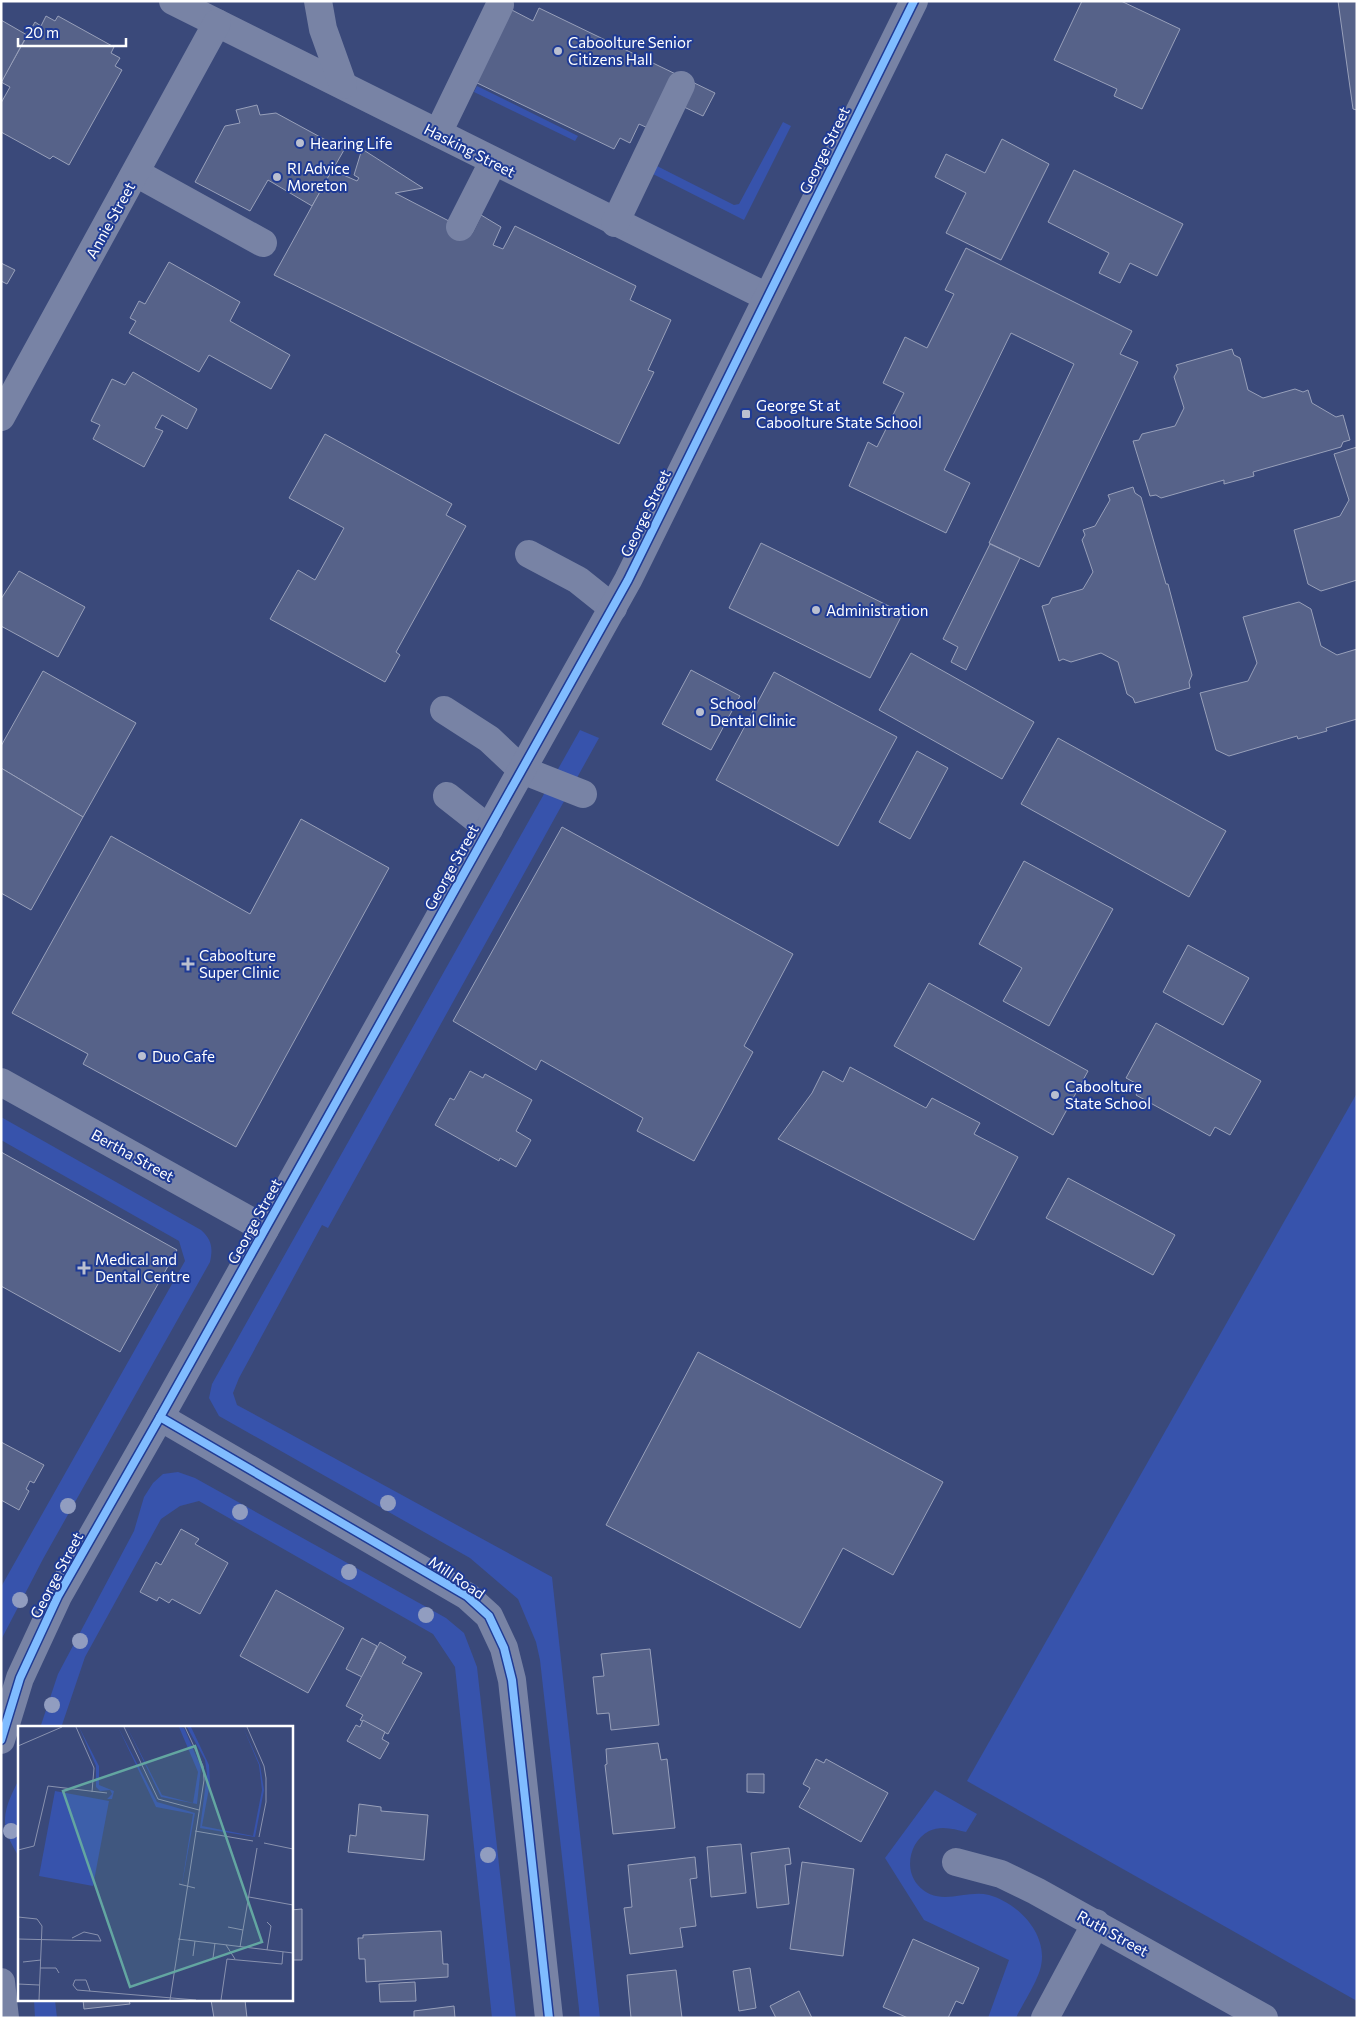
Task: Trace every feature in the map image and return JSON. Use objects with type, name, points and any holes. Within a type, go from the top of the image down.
[{"type":"street","name":"Hasking Street","points":[[173,1],[615,223],[768,297]]},
{"type":"street","points":[[318,1],[323,29],[343,85]]},
{"type":"street","name":"George Street","points":[[1,1740],[20,1678],[58,1596],[613,608],[914,1]]},
{"type":"street","points":[[438,133],[500,5]]},
{"type":"street","name":"Annie Street","points":[[1,417],[217,23]]},
{"type":"street","points":[[615,223],[681,85]]},
{"type":"street","points":[[460,227],[493,162]]},
{"type":"street","points":[[136,172],[263,243]]},
{"type":"street","points":[[528,554],[578,580],[613,608]]},
{"type":"street","points":[[444,710],[489,739],[522,770],[570,787],[583,794]]},
{"type":"street","points":[[448,796],[489,829]]},
{"type":"street","name":"Bertha Street","points":[[1,1082],[265,1229]]},
{"type":"street","name":"Mill Road","points":[[160,1417],[467,1596],[489,1616],[504,1648],[512,1680],[548,2018]]},
{"type":"street","name":"Ruth Street","points":[[956,1862],[1001,1874],[1096,1923],[1264,2018]]},
{"type":"street","points":[[1045,2018],[1096,1923]]},
{"type":"street","points":[[1,1982],[5,2018]]},
{"type":"shaded area","points":[[477,86],[578,136],[575,141],[474,92]]},
{"type":"shaded area","points":[[783,122],[791,126],[744,220],[649,172],[653,164],[734,205],[739,204]]},
{"type":"shaded area","points":[[580,730],[599,738],[328,1228],[322,1225],[239,1378],[233,1393],[237,1405],[552,1577],[600,2018],[580,2018],[540,1660],[536,1642],[518,1599],[470,1558],[219,1416],[209,1398],[212,1384]]},
{"type":"shaded area","points":[[1357,1093],[1357,2001],[967,1781]]},
{"type":"shaded area","points":[[1,1117],[201,1230],[211,1244],[211,1252],[210,1262],[43,1559],[1,1640],[1,1587],[185,1261],[179,1241],[1,1140]]},
{"type":"shaded area","points":[[178,1472],[195,1478],[446,1618],[464,1633],[477,1667],[516,2018],[492,2018],[455,1667],[433,1634],[199,1501],[180,1506],[161,1519],[85,1657],[62,1726],[41,1726],[58,1674],[134,1531],[144,1497],[153,1483],[163,1474]]},
{"type":"shaded area","points":[[18,1781],[18,1856],[8,1836],[5,1821],[12,1793]]},
{"type":"shaded area","points":[[935,1790],[977,1814],[966,1832],[938,1828],[922,1835],[913,1848],[911,1855],[910,1863],[913,1878],[925,1891],[933,1895],[951,1897],[980,1894],[1000,1899],[1020,1913],[1028,1922],[1040,1943],[1042,1954],[1041,1966],[1034,1985],[1016,2018],[988,2018],[1009,1960],[924,1920],[885,1858]]},
{"type":"shaded area","points":[[34,2002],[55,2002],[57,2018],[35,2018]]},
{"type":"building","points":[[1082,1],[1121,1],[1180,29],[1142,109],[1114,96],[1117,89],[1054,60]]},
{"type":"building","points":[[1338,1],[1357,1],[1357,110],[1353,109]]},
{"type":"building","name":"Caboolture Senior Citizens Hall","points":[[508,8],[533,21],[539,8],[715,93],[703,116],[665,98],[650,129],[639,124],[630,143],[620,138],[614,149],[473,81]]},
{"type":"building","points":[[46,16],[55,21],[58,16],[114,47],[111,53],[120,58],[115,66],[122,70],[69,165],[53,156],[50,159],[1,132],[1,103],[10,87],[1,82],[35,22],[41,26]]},
{"type":"building","points":[[1,20],[27,35],[1,83]]},
{"type":"building","points":[[257,105],[260,115],[276,113],[344,150],[312,206],[268,180],[250,211],[195,182],[225,126],[240,123],[236,110]]},
{"type":"building","points":[[1002,139],[1049,164],[1001,260],[946,233],[966,193],[935,177],[946,154],[985,173]]},
{"type":"building","points":[[362,149],[423,188],[395,193],[472,233],[481,215],[501,227],[493,245],[503,249],[515,226],[636,286],[630,300],[671,320],[648,370],[654,372],[619,444],[274,275],[332,170],[357,181],[359,178],[354,175]]},
{"type":"building","points":[[1074,170],[1183,224],[1157,276],[1130,263],[1120,283],[1099,273],[1109,253],[1048,222]]},
{"type":"building","points":[[966,248],[1132,331],[1120,354],[1138,362],[1039,567],[989,543],[1074,364],[1011,333],[944,470],[970,483],[946,533],[849,486],[868,442],[877,447],[904,393],[883,383],[905,337],[927,348],[954,294],[945,290]]},
{"type":"building","points":[[169,262],[240,302],[230,321],[290,355],[271,389],[209,355],[199,372],[129,333],[136,321],[130,318],[139,301],[145,304]]},
{"type":"building","points":[[1,263],[15,270],[7,284],[1,281]]},
{"type":"building","points":[[1232,349],[1234,355],[1240,358],[1248,390],[1263,398],[1295,389],[1303,392],[1308,390],[1312,403],[1336,417],[1343,415],[1350,440],[1343,442],[1341,447],[1253,472],[1254,476],[1224,484],[1224,480],[1161,498],[1156,495],[1150,496],[1133,441],[1139,440],[1142,434],[1175,426],[1184,408],[1174,377],[1178,369],[1176,365]]},
{"type":"building","points":[[133,372],[197,409],[187,429],[162,415],[155,428],[163,431],[144,467],[93,439],[100,425],[91,421],[112,379],[125,385]]},
{"type":"building","points":[[325,434],[452,504],[446,515],[466,526],[396,652],[400,655],[385,682],[270,619],[298,570],[315,580],[344,528],[289,498]]},
{"type":"building","points":[[1357,447],[1357,580],[1321,591],[1308,584],[1294,530],[1340,516],[1349,500],[1334,454]]},
{"type":"building","points":[[1133,487],[1135,493],[1141,497],[1166,584],[1168,584],[1192,675],[1189,682],[1190,688],[1135,703],[1133,698],[1127,694],[1118,662],[1101,653],[1071,662],[1063,659],[1059,661],[1042,606],[1049,604],[1052,598],[1083,589],[1093,572],[1082,540],[1085,535],[1083,530],[1095,526],[1110,500],[1108,495]]},
{"type":"building","name":"Administration","points":[[761,543],[903,613],[870,678],[729,608]]},
{"type":"building","points":[[990,544],[1020,558],[966,670],[951,662],[958,647],[943,639]]},
{"type":"building","points":[[19,571],[85,607],[58,657],[1,626],[1,599]]},
{"type":"building","points":[[1299,602],[1311,609],[1321,646],[1337,655],[1357,649],[1357,719],[1326,728],[1327,731],[1298,739],[1297,736],[1229,756],[1216,750],[1200,693],[1248,681],[1257,663],[1243,617]]},
{"type":"building","points":[[911,653],[1034,722],[1002,779],[879,710]]},
{"type":"building","name":"School Dental Clinic","points":[[691,670],[740,696],[711,750],[662,724]]},
{"type":"building","points":[[43,671],[136,723],[83,817],[1,768],[1,746]]},
{"type":"building","points":[[774,672],[897,737],[838,846],[716,780]]},
{"type":"building","points":[[1058,738],[1226,831],[1189,897],[1021,804]]},
{"type":"building","points":[[917,751],[948,768],[910,839],[879,822]]},
{"type":"building","points":[[1,768],[83,817],[31,910],[1,893]]},
{"type":"building","name":"Caboolture Super Clinic","points":[[301,819],[389,868],[236,1147],[83,1064],[88,1054],[12,1013],[111,836],[250,914]]},
{"type":"building","points":[[562,827],[793,954],[744,1046],[753,1052],[694,1161],[637,1131],[643,1118],[541,1060],[536,1070],[453,1021]]},
{"type":"building","points":[[1024,861],[1113,909],[1049,1026],[1003,1001],[1022,968],[979,944]]},
{"type":"building","points":[[1188,945],[1249,978],[1223,1025],[1163,992]]},
{"type":"building","points":[[929,983],[1088,1071],[1053,1135],[894,1046]]},
{"type":"building","points":[[1156,1023],[1261,1081],[1230,1135],[1215,1127],[1210,1136],[1136,1095],[1141,1086],[1126,1078]]},
{"type":"building","points":[[850,1067],[926,1108],[932,1098],[980,1123],[974,1134],[1018,1157],[974,1240],[778,1139],[812,1093],[823,1071],[843,1082]]},
{"type":"building","points":[[470,1071],[483,1078],[485,1074],[532,1100],[516,1131],[531,1140],[516,1167],[500,1158],[499,1161],[435,1125],[450,1098],[454,1100]]},
{"type":"building","name":"Medical and Dental Centre","points":[[1,1152],[177,1250],[120,1352],[1,1286]]},
{"type":"building","points":[[1068,1178],[1175,1235],[1153,1275],[1046,1218]]},
{"type":"building","points":[[698,1352],[943,1482],[893,1575],[843,1548],[800,1628],[606,1525]]},
{"type":"building","points":[[1,1442],[44,1465],[34,1483],[30,1481],[26,1489],[29,1491],[19,1510],[1,1500]]},
{"type":"building","points":[[181,1529],[199,1539],[195,1544],[228,1563],[200,1614],[172,1599],[169,1603],[159,1597],[157,1601],[140,1592],[156,1562],[161,1565]]},
{"type":"building","points":[[276,1590],[344,1628],[308,1693],[240,1656]]},
{"type":"building","points":[[362,1638],[377,1646],[362,1677],[346,1669]]},
{"type":"building","points":[[380,1642],[406,1657],[402,1663],[422,1673],[388,1734],[360,1720],[363,1715],[346,1706]]},
{"type":"building","points":[[650,1649],[659,1725],[611,1730],[609,1713],[597,1714],[593,1677],[604,1676],[601,1654]]},
{"type":"building","points":[[363,1720],[385,1732],[382,1739],[389,1743],[380,1759],[347,1741],[356,1725],[360,1727]]},
{"type":"building","points":[[658,1743],[661,1760],[667,1759],[675,1828],[613,1834],[605,1765],[607,1764],[606,1749]]},
{"type":"building","points":[[816,1759],[824,1763],[826,1759],[888,1793],[861,1842],[799,1807],[810,1788],[803,1784]]},
{"type":"building","points":[[747,1774],[764,1774],[764,1793],[747,1792]]},
{"type":"building","points":[[359,1804],[381,1807],[381,1811],[428,1815],[424,1860],[348,1852],[350,1835],[356,1836]]},
{"type":"building","points":[[741,1844],[746,1893],[711,1897],[707,1847]]},
{"type":"building","points":[[789,1848],[791,1864],[785,1865],[789,1904],[757,1908],[751,1853]]},
{"type":"building","points":[[695,1857],[697,1878],[690,1879],[696,1926],[680,1928],[683,1947],[630,1954],[624,1908],[632,1907],[628,1865]]},
{"type":"building","points":[[802,1862],[854,1869],[843,1956],[790,1949]]},
{"type":"building","points":[[302,1909],[302,1960],[292,1960],[292,1910]]},
{"type":"building","points":[[441,1931],[443,1964],[448,1964],[448,1977],[366,1982],[365,1959],[359,1959],[358,1938],[363,1938],[363,1935]]},
{"type":"building","points":[[913,1939],[979,1968],[963,2004],[956,2001],[948,2018],[908,2018],[883,2007]]},
{"type":"building","points":[[750,1968],[756,2008],[739,2011],[733,1971]]},
{"type":"building","points":[[676,1970],[682,2018],[631,2018],[627,1975]]},
{"type":"building","points":[[415,1982],[416,2001],[380,2002],[379,1984]]},
{"type":"building","points":[[799,1991],[812,2018],[776,2018],[770,2006]]},
{"type":"building","points":[[83,2002],[130,2002],[130,2004],[84,2009]]},
{"type":"building","points":[[211,2002],[245,2002],[247,2018],[214,2018]]},
{"type":"building","points":[[454,2006],[455,2018],[414,2018],[414,2011]]},
{"type":"cycle path","points":[[1,1740],[20,1678],[58,1596],[628,580],[914,1]]},
{"type":"cycle path","points":[[160,1417],[467,1596],[489,1616],[504,1648],[512,1680],[549,2018]]},
{"type":"place","name":"Caboolture Senior Citizens Hall","points":[[558,51]]},
{"type":"place","name":"Hearing Life","points":[[300,143]]},
{"type":"place","name":"RI Advice Moreton","points":[[277,177]]},
{"type":"place","name":"George St at Caboolture State School","points":[[746,414]]},
{"type":"place","name":"Administration","points":[[816,610]]},
{"type":"place","name":"School Dental Clinic","points":[[700,712]]},
{"type":"place","name":"Caboolture Super Clinic","points":[[188,964]]},
{"type":"place","name":"Duo Cafe","points":[[142,1056]]},
{"type":"place","name":"Caboolture State School","points":[[1055,1095]]},
{"type":"place","name":"Medical and Dental Centre","points":[[84,1268]]}]
